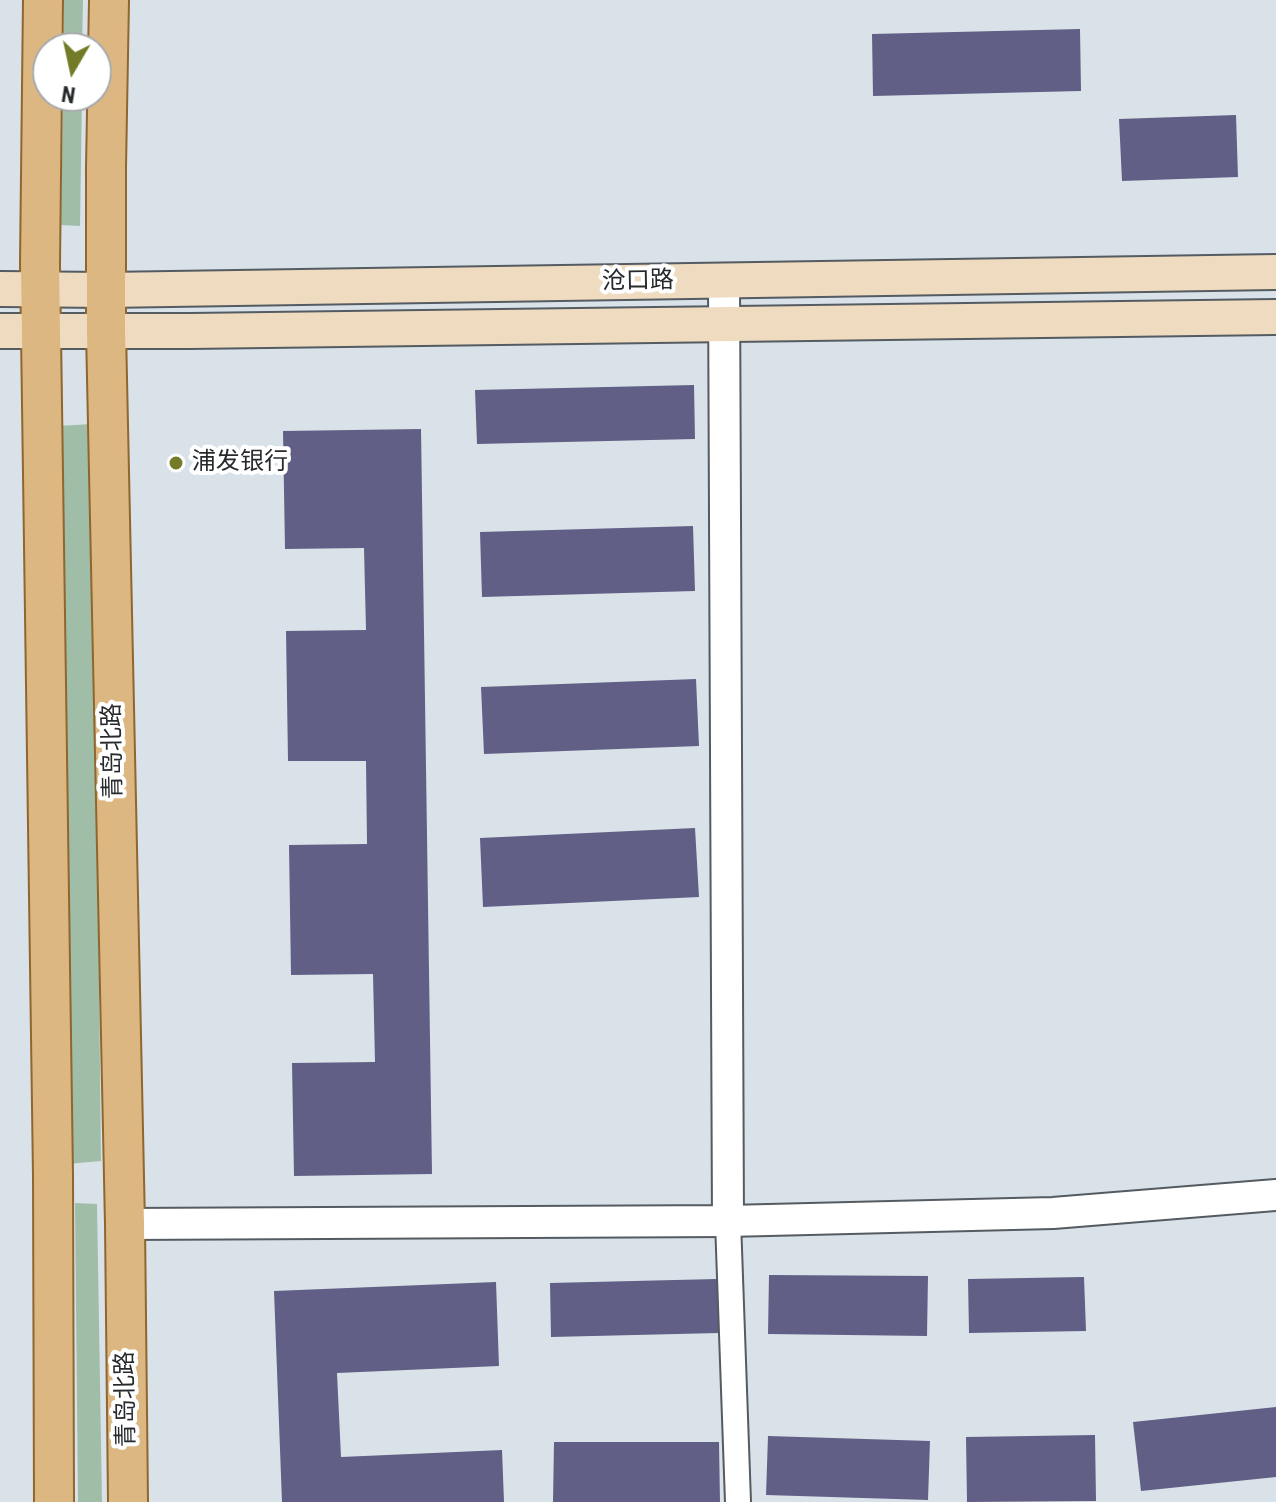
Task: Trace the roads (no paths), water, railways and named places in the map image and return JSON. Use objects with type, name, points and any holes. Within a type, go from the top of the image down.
[{"type":"main road","points":[[43,0],[40,290],[53,1176],[54,1502]]},
{"type":"main road","name":"青岛北路","points":[[109,0],[106,331],[128,1502]]},
{"type":"main road","name":"沧口路","points":[[0,289],[106,290],[1276,272]]},
{"type":"main road","name":"沧口路","points":[[0,331],[1276,317]]},
{"type":"street","points":[[724,281],[728,1221],[738,1502]]},
{"type":"street","points":[[125,1224],[728,1221],[1053,1213],[1276,1195]]},
{"type":"place","name":"浦发银行","points":[[176,463]]}]
